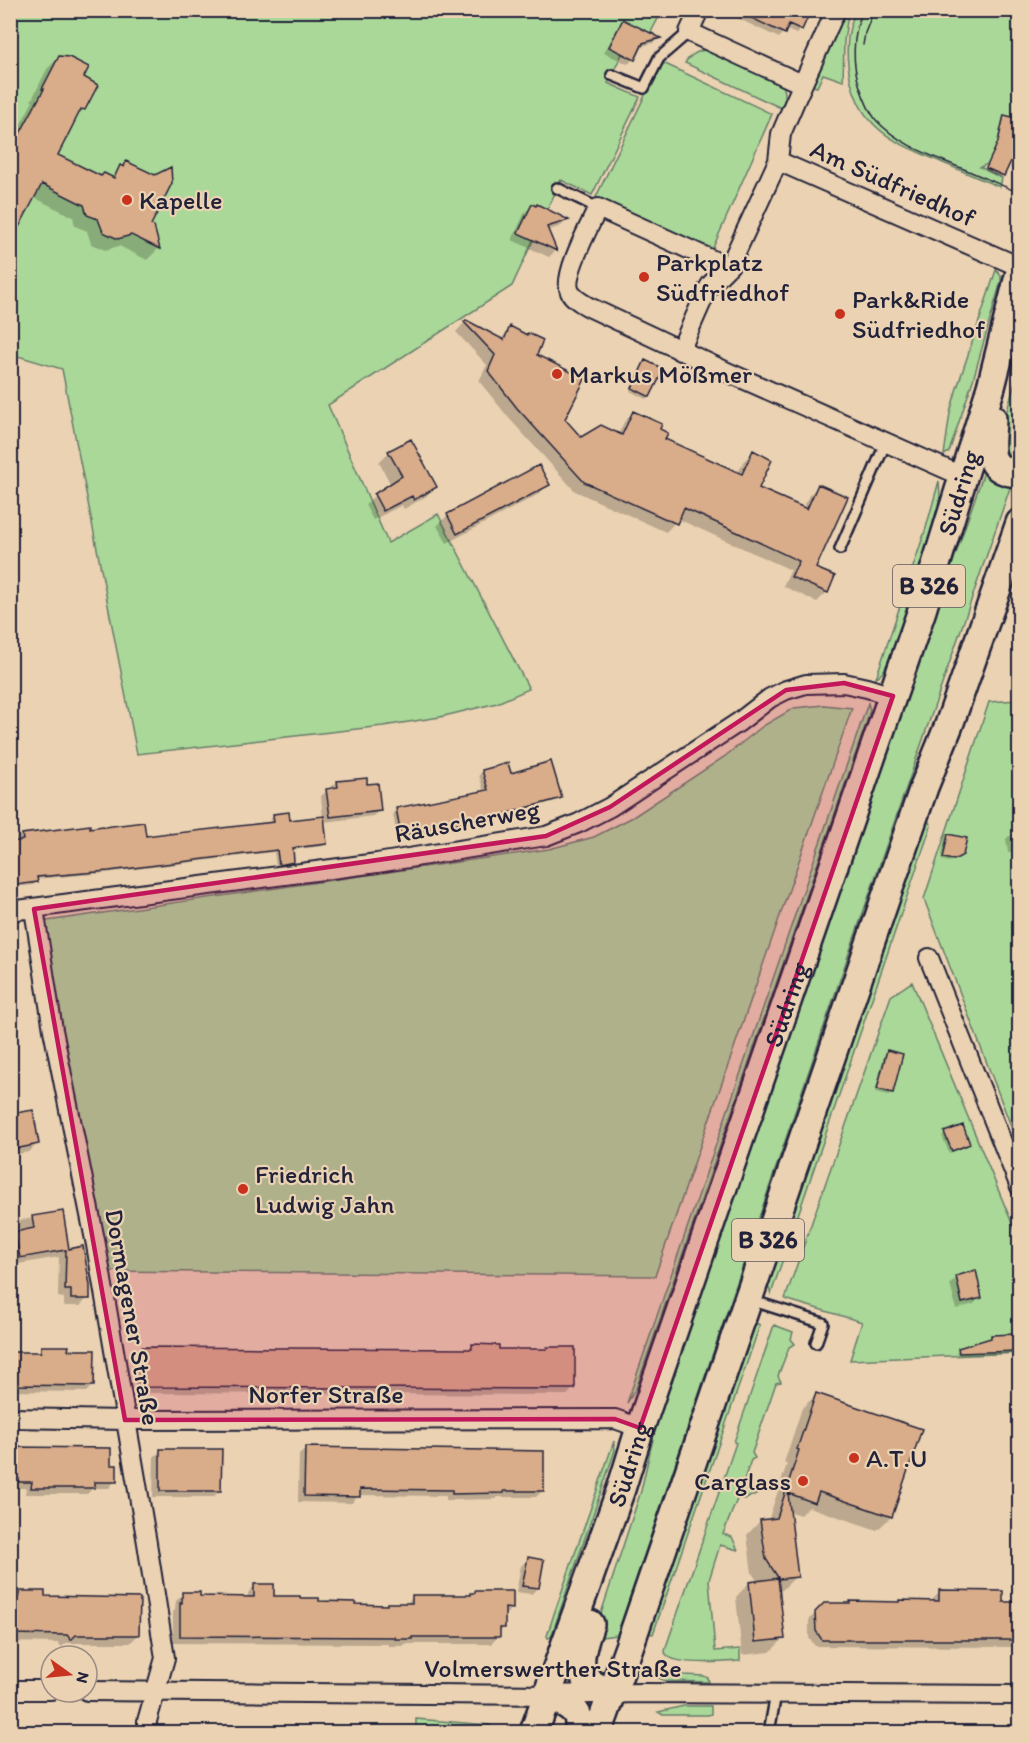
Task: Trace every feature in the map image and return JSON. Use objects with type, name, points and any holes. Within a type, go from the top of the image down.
[{"type":"main road","name":"Südring","points":[[534,1732],[621,1489],[640,1428],[893,696],[992,387],[1020,272]]},
{"type":"main road","points":[[992,387],[990,447],[992,457],[998,466],[1010,472],[1020,473]]},
{"type":"main road","name":"B 326","points":[[598,1732],[613,1694],[884,901],[1020,522]]},
{"type":"main road","points":[[586,1585],[593,1614],[580,1666],[590,1683],[613,1694]]},
{"type":"main road","points":[[548,1695],[575,1711],[580,1724],[578,1732]]},
{"type":"street","points":[[699,10],[689,32],[802,84]]},
{"type":"street","name":"Am Südfriedhof","points":[[680,351],[706,292],[728,267],[778,161],[781,134],[836,10]]},
{"type":"street","name":"Am Südfriedhof","points":[[778,161],[1020,267]]},
{"type":"street","points":[[728,267],[598,208],[572,265],[567,284],[576,299],[589,307],[680,351],[964,477]]},
{"type":"street","name":"Räuscherweg","points":[[10,911],[377,863],[546,836],[610,807],[739,722],[770,698],[786,690],[806,684],[844,683],[893,696]]},
{"type":"street","name":"Dormagener Straße","points":[[34,909],[53,1030],[96,1245],[165,1658],[147,1721],[147,1732]]},
{"type":"street","points":[[929,957],[1020,1187]]},
{"type":"street","name":"Norfer Straße","points":[[10,1418],[125,1420],[615,1419],[640,1428]]},
{"type":"street","points":[[10,1690],[39,1690]]},
{"type":"street","name":"Volmerswerther Straße","points":[[99,1690],[548,1695],[1020,1695]]},
{"type":"lane","points":[[612,75],[644,88],[659,58],[689,32]]},
{"type":"lane","points":[[557,188],[598,208]]},
{"type":"lane","points":[[840,549],[886,442]]},
{"type":"lane","points":[[748,1299],[823,1323],[816,1343]]},
{"type":"lane","points":[[769,1732],[776,1694]]},
{"type":"highlighted area","points":[[844,683],[893,696],[640,1428],[615,1419],[125,1420],[34,909],[546,836],[610,807],[786,690]]},
{"type":"green space","points":[[10,11],[662,11],[651,32],[655,35],[652,40],[644,42],[635,60],[622,54],[608,83],[640,97],[592,195],[561,180],[512,286],[328,405],[388,543],[438,514],[529,689],[497,703],[440,717],[383,726],[137,754],[62,369],[11,354]]},
{"type":"green space","points":[[856,11],[1019,11],[1019,146],[1014,153],[980,167],[1002,178],[1000,187],[903,145],[885,134],[870,120],[855,94],[848,65],[848,37]]},
{"type":"green space","points":[[846,13],[848,14],[844,41],[843,81],[823,74],[817,87],[813,86]]},
{"type":"green space","points":[[711,49],[783,85],[785,96],[781,108],[685,63],[696,53]]},
{"type":"green space","points":[[661,62],[772,114],[712,250],[596,197]]},
{"type":"green space","points":[[996,270],[1001,276],[1001,281],[973,380],[949,452],[944,455],[950,413],[956,391]]},
{"type":"green space","points":[[1019,369],[1019,433],[1012,453],[1009,454],[1002,447],[1000,435]]},
{"type":"green space","points":[[985,469],[1011,485],[617,1635],[593,1638],[641,1491],[656,1425]]},
{"type":"green space","points":[[939,481],[940,497],[925,553],[894,648],[883,672],[876,678],[926,528]]},
{"type":"green space","points":[[1019,700],[1019,1147],[924,899],[989,702]]},
{"type":"green space","points":[[868,703],[870,710],[867,721],[636,1389],[627,1403]]},
{"type":"green space","points":[[824,705],[852,708],[655,1276],[102,1271],[41,931],[47,921],[549,849],[594,837],[633,817],[724,757],[763,726],[794,708]]},
{"type":"green space","points":[[928,820],[931,826],[771,1294],[768,1286]]},
{"type":"green space","points":[[912,982],[1019,1240],[1019,1353],[850,1360],[862,1322],[785,1299],[891,996]]},
{"type":"green space","points":[[755,1323],[760,1325],[653,1634],[648,1633]]},
{"type":"green space","points":[[774,1325],[793,1332],[791,1339],[795,1344],[789,1347],[778,1376],[781,1382],[776,1383],[752,1453],[755,1458],[751,1460],[741,1488],[756,1492],[756,1494],[745,1499],[738,1497],[723,1534],[732,1537],[738,1550],[720,1545],[709,1580],[715,1651],[740,1649],[740,1661],[702,1663],[673,1659],[666,1654],[666,1647]]},
{"type":"green space","points":[[614,1441],[615,1450],[609,1468],[551,1637],[548,1638],[554,1614]]},
{"type":"green space","points":[[662,1672],[704,1676],[709,1682],[666,1681],[659,1678]]},
{"type":"green space","points":[[684,1706],[711,1706],[711,1714],[663,1715],[658,1712]]},
{"type":"green space","points":[[416,1719],[489,1725],[497,1732],[416,1732]]},
{"type":"building","points":[[735,10],[811,10],[802,30],[789,24],[785,34]]},
{"type":"building","points":[[623,19],[661,38],[643,43],[635,60],[609,47]]},
{"type":"building","points":[[59,56],[69,57],[89,67],[84,77],[98,85],[85,110],[81,109],[58,155],[101,176],[104,173],[114,178],[120,165],[124,167],[126,161],[155,175],[171,167],[172,183],[151,225],[154,226],[160,249],[131,235],[118,239],[103,232],[98,219],[87,215],[84,205],[42,184],[10,244],[10,152]]},
{"type":"building","points":[[1004,115],[1020,119],[1020,142],[1004,176],[986,168],[998,142]]},
{"type":"building","points":[[532,204],[536,206],[537,204],[569,220],[547,227],[557,251],[518,233]]},
{"type":"building","points":[[466,320],[504,340],[510,326],[543,340],[537,355],[585,379],[565,419],[581,437],[601,425],[622,435],[633,411],[662,424],[660,429],[668,433],[665,439],[742,474],[753,450],[772,460],[759,488],[807,509],[818,484],[848,497],[816,568],[835,576],[828,593],[791,577],[799,561],[739,533],[684,508],[677,524],[584,482],[517,408],[488,371],[495,355],[464,322]]},
{"type":"building","points":[[645,360],[664,369],[650,397],[632,388]]},
{"type":"building","points":[[411,439],[437,487],[414,500],[412,496],[383,511],[374,494],[402,476],[388,451]]},
{"type":"building","points":[[539,465],[550,485],[457,534],[447,514]]},
{"type":"building","points":[[551,761],[562,798],[497,816],[401,835],[396,808],[488,790],[482,770],[508,763],[511,773]]},
{"type":"building","points":[[367,778],[367,784],[378,783],[381,811],[330,817],[326,789],[338,787],[337,781]]},
{"type":"building","points":[[289,812],[290,820],[324,816],[327,844],[293,848],[294,862],[279,865],[277,850],[109,871],[37,877],[38,882],[16,885],[11,842],[23,840],[22,834],[90,825],[90,828],[144,822],[146,836],[274,822],[273,814]]},
{"type":"building","points":[[948,834],[967,838],[963,855],[954,860],[943,858]]},
{"type":"building","points":[[887,1050],[903,1054],[893,1093],[877,1089]]},
{"type":"building","points":[[33,1110],[39,1144],[10,1150],[10,1114]]},
{"type":"building","points":[[963,1125],[970,1144],[952,1151],[944,1132]]},
{"type":"building","points":[[63,1211],[69,1249],[83,1246],[90,1285],[90,1299],[71,1299],[71,1290],[65,1290],[66,1250],[20,1258],[15,1232],[34,1228],[32,1216]]},
{"type":"building","points":[[976,1270],[982,1298],[962,1303],[956,1276]]},
{"type":"building","points":[[1017,1334],[1018,1351],[959,1353],[958,1348],[991,1338],[991,1335]]},
{"type":"building","points":[[472,1344],[499,1345],[499,1349],[575,1347],[575,1389],[141,1387],[142,1347],[472,1349]]},
{"type":"building","points":[[41,1346],[69,1346],[68,1350],[95,1350],[94,1386],[10,1385],[10,1352],[41,1352]]},
{"type":"building","points":[[816,1393],[922,1429],[892,1517],[819,1492],[815,1503],[788,1493],[798,1577],[779,1579],[766,1559],[760,1520],[777,1518]]},
{"type":"building","points":[[10,1447],[111,1448],[111,1465],[117,1465],[117,1482],[95,1482],[95,1488],[31,1488],[32,1482],[18,1482],[19,1479],[10,1479]]},
{"type":"building","points":[[305,1447],[544,1451],[544,1491],[452,1494],[452,1490],[360,1489],[360,1497],[304,1496]]},
{"type":"building","points":[[160,1449],[222,1449],[221,1491],[160,1491]]},
{"type":"building","points":[[528,1557],[544,1560],[539,1588],[522,1586]]},
{"type":"building","points":[[778,1578],[785,1639],[755,1642],[749,1582]]},
{"type":"building","points":[[254,1584],[274,1584],[274,1596],[300,1596],[300,1598],[319,1598],[319,1601],[387,1605],[387,1603],[412,1603],[412,1595],[471,1595],[475,1591],[513,1591],[513,1609],[505,1608],[505,1628],[500,1628],[500,1637],[395,1639],[395,1637],[180,1636],[182,1592],[200,1592],[200,1596],[254,1597]]},
{"type":"building","points":[[939,1590],[1003,1591],[1003,1602],[1020,1602],[1020,1640],[822,1640],[816,1631],[815,1612],[824,1603],[939,1601]]},
{"type":"building","points":[[20,1591],[45,1591],[45,1596],[140,1598],[139,1635],[76,1635],[71,1640],[67,1635],[10,1634],[10,1597],[19,1596]]},
{"type":"tram line","points":[[862,10],[855,39],[855,68],[865,100],[876,120],[893,135],[913,147],[1020,193]]},
{"type":"tram line","points":[[863,45],[874,10]]},
{"type":"place","name":"Kapelle","points":[[127,200]]},
{"type":"place","name":"Parkplatz Südfriedhof","points":[[644,277]]},
{"type":"place","name":"Park&Ride Südfriedhof","points":[[840,314]]},
{"type":"place","name":"Markus Mößmer","points":[[557,374]]},
{"type":"place","name":"Friedrich Ludwig Jahn","points":[[243,1189]]},
{"type":"place","name":"A.T.U","points":[[854,1458]]},
{"type":"place","name":"Carglass","points":[[803,1481]]}]
